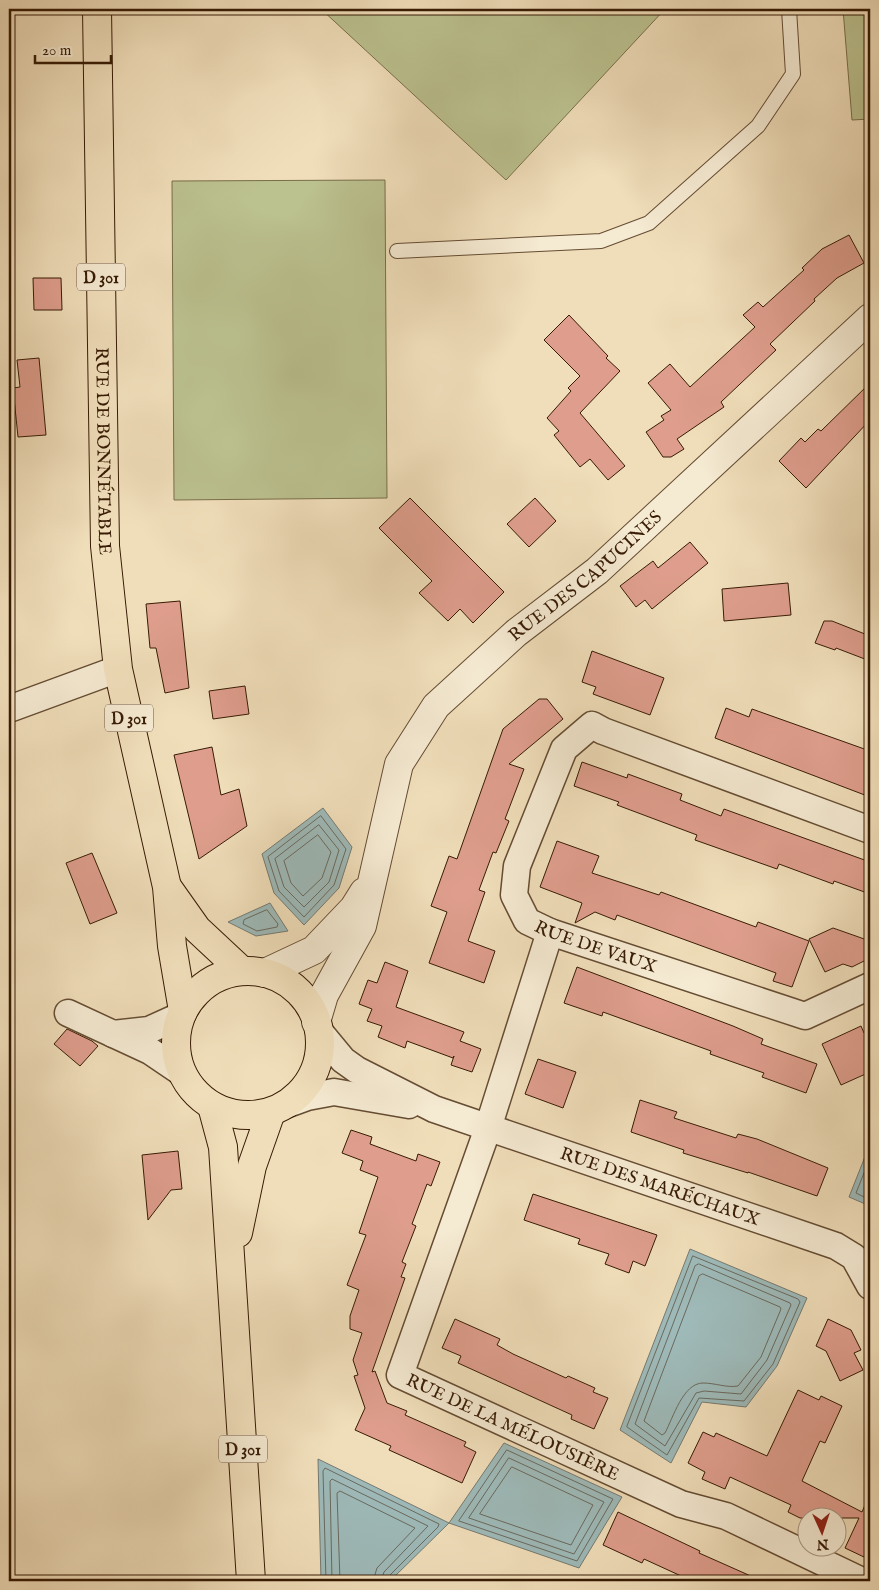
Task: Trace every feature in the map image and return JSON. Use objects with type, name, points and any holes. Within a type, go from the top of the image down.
[{"type":"main road","name":"RUE DE BONNÉTABLE","points":[[97,9],[104,546],[118,669],[167,887],[172,946],[182,1013]]},
{"type":"main road","name":"RUE DE BONNÉTABLE","points":[[167,887],[197,929],[253,972]]},
{"type":"main road","points":[[253,972],[286,982],[303,997],[314,1014],[319,1054],[313,1074],[303,1090],[278,1108],[251,1115],[231,1114],[212,1106],[194,1092],[181,1072],[176,1049],[176,1029],[182,1013],[194,995],[208,984],[224,975],[253,972]]},
{"type":"main road","name":"D 301","points":[[212,1106],[222,1147],[251,1581]]},
{"type":"main road","name":"D 301","points":[[231,1263],[252,1166],[278,1108]]},
{"type":"street","name":"RUE DES CAPUCINES","points":[[317,1026],[324,995],[362,926],[398,764],[436,706],[516,633],[597,571],[870,318]]},
{"type":"street","points":[[9,709],[118,669]]},
{"type":"street","name":"RUE DE VAUX","points":[[870,830],[603,731],[592,725],[564,748],[517,866],[514,895],[527,922],[550,932],[805,1016],[870,986]]},
{"type":"street","name":"RUE DES CAPUCINES","points":[[253,972],[314,950],[354,908],[373,878]]},
{"type":"street","name":"RUE DE LA MÉLOUSIÈRE","points":[[550,932],[488,1128],[400,1375],[681,1504],[726,1516],[862,1581]]},
{"type":"street","points":[[68,1013],[150,1051],[181,1072]]},
{"type":"street","points":[[112,1034],[149,1030],[182,1013]]},
{"type":"street","name":"RUE DES MARÉCHAUX","points":[[317,1026],[343,1060],[357,1070],[434,1109],[836,1246],[854,1257],[870,1286]]},
{"type":"street","name":"RUE DES MARÉCHAUX","points":[[278,1108],[307,1097],[334,1092],[434,1109]]},
{"type":"lane","points":[[397,251],[600,241],[649,222],[758,126],[793,74],[789,9]]},
{"type":"green space","points":[[321,9],[665,9],[506,180]]},
{"type":"green space","points":[[843,9],[870,9],[870,119],[852,120]]},
{"type":"green space","points":[[385,180],[387,498],[174,500],[172,181]]},
{"type":"water","points":[[323,808],[352,847],[339,888],[304,925],[274,893],[262,854]]},
{"type":"water","points":[[270,903],[288,931],[256,936],[228,922]]},
{"type":"water","points":[[870,1144],[870,1206],[849,1197]]},
{"type":"water","points":[[690,1249],[807,1298],[777,1366],[746,1407],[702,1402],[671,1463],[620,1430]]},
{"type":"water","points":[[504,1443],[622,1497],[579,1568],[449,1523]]},
{"type":"water","points":[[318,1459],[449,1523],[390,1581],[321,1581]]},
{"type":"building","points":[[849,235],[864,263],[837,278],[770,344],[776,350],[721,402],[724,407],[677,439],[684,449],[671,457],[663,457],[646,432],[664,420],[661,416],[671,410],[648,383],[670,364],[690,387],[755,327],[743,315],[758,302],[763,307],[804,270],[802,268],[822,249]]},
{"type":"building","points":[[33,278],[61,278],[62,310],[34,310]]},
{"type":"building","points":[[569,315],[608,356],[606,358],[620,371],[580,413],[625,466],[608,480],[590,459],[580,467],[554,435],[559,431],[547,418],[571,391],[568,388],[580,376],[544,340]]},
{"type":"building","points":[[39,358],[46,435],[18,437],[13,388],[20,387],[17,360]]},
{"type":"building","points":[[870,383],[870,420],[806,488],[779,461],[801,438],[805,442],[818,429],[821,431]]},
{"type":"building","points":[[410,498],[504,592],[473,623],[460,609],[448,621],[419,593],[432,581],[379,528]]},
{"type":"building","points":[[535,498],[556,521],[529,547],[507,524]]},
{"type":"building","points":[[690,542],[708,563],[652,609],[645,600],[636,607],[620,586],[653,561],[658,568]]},
{"type":"building","points":[[788,583],[791,615],[724,621],[722,589]]},
{"type":"building","points":[[180,601],[189,688],[165,693],[156,648],[150,648],[146,604]]},
{"type":"building","points":[[824,621],[832,621],[870,636],[870,661],[836,648],[835,650],[815,643]]},
{"type":"building","points":[[592,651],[664,678],[650,715],[593,694],[596,687],[582,682]]},
{"type":"building","points":[[245,686],[249,714],[213,719],[209,691]]},
{"type":"building","points":[[539,699],[547,699],[563,719],[509,764],[524,769],[505,819],[509,821],[496,853],[493,852],[479,890],[485,892],[468,941],[495,951],[484,983],[429,963],[447,912],[431,906],[449,856],[457,859],[503,729]]},
{"type":"building","points":[[726,708],[749,717],[752,709],[870,751],[870,797],[715,738]]},
{"type":"building","points":[[212,747],[221,795],[239,789],[247,826],[199,859],[174,755]]},
{"type":"building","points":[[582,762],[627,778],[628,774],[682,794],[680,800],[721,816],[724,809],[870,862],[870,894],[834,881],[833,884],[779,864],[777,869],[695,840],[697,835],[617,805],[619,802],[574,786]]},
{"type":"building","points":[[557,841],[599,856],[592,873],[659,895],[661,892],[756,927],[758,922],[809,941],[792,987],[773,981],[776,973],[617,915],[615,920],[595,912],[575,923],[582,903],[540,887]]},
{"type":"building","points":[[92,853],[117,913],[90,924],[66,863]]},
{"type":"building","points":[[833,928],[870,941],[870,958],[852,967],[843,964],[825,972],[809,939]]},
{"type":"building","points":[[385,962],[408,971],[396,1007],[464,1032],[460,1041],[481,1049],[472,1072],[451,1065],[454,1056],[453,1058],[407,1041],[405,1048],[378,1037],[382,1026],[367,1021],[372,1009],[359,1004],[368,980],[377,983]]},
{"type":"building","points":[[577,967],[733,1026],[763,1039],[761,1044],[817,1064],[806,1093],[762,1077],[764,1073],[710,1054],[711,1051],[603,1012],[602,1016],[564,1003]]},
{"type":"building","points":[[861,1026],[864,1033],[870,1030],[870,1072],[841,1085],[822,1044]]},
{"type":"building","points":[[67,1029],[98,1046],[80,1066],[54,1044]]},
{"type":"building","points":[[538,1059],[576,1072],[563,1108],[525,1094]]},
{"type":"building","points":[[640,1100],[677,1112],[674,1118],[736,1138],[738,1134],[757,1139],[828,1168],[817,1196],[748,1172],[683,1153],[684,1150],[631,1132]]},
{"type":"building","points":[[351,1130],[372,1137],[370,1144],[416,1161],[418,1154],[440,1162],[431,1186],[427,1184],[412,1224],[416,1226],[402,1262],[406,1264],[401,1277],[405,1278],[372,1372],[375,1371],[387,1403],[407,1411],[405,1415],[466,1442],[464,1446],[476,1452],[462,1483],[389,1450],[391,1446],[355,1430],[365,1408],[354,1376],[358,1375],[353,1360],[362,1333],[350,1329],[350,1316],[359,1290],[347,1285],[366,1235],[359,1233],[378,1177],[360,1170],[363,1161],[342,1153]]},
{"type":"building","points":[[178,1151],[182,1189],[171,1190],[148,1220],[142,1155]]},
{"type":"building","points":[[533,1194],[657,1235],[645,1266],[633,1261],[629,1273],[605,1264],[609,1254],[578,1244],[580,1239],[524,1220]]},
{"type":"building","points":[[455,1319],[500,1339],[497,1345],[513,1354],[566,1378],[568,1376],[595,1388],[593,1392],[608,1398],[594,1429],[571,1419],[572,1415],[458,1363],[461,1356],[442,1348]]},
{"type":"building","points":[[828,1319],[851,1330],[861,1350],[854,1353],[863,1370],[840,1381],[826,1351],[816,1346]]},
{"type":"building","points":[[798,1390],[819,1400],[821,1396],[842,1406],[825,1443],[820,1441],[802,1481],[862,1512],[870,1493],[870,1543],[864,1557],[846,1548],[859,1518],[846,1518],[846,1508],[796,1508],[796,1516],[788,1512],[791,1505],[730,1477],[725,1489],[702,1479],[705,1472],[688,1463],[703,1432],[714,1437],[716,1433],[767,1456]]},
{"type":"building","points":[[618,1512],[700,1551],[699,1553],[762,1581],[692,1581],[644,1559],[642,1563],[603,1545]]}]
